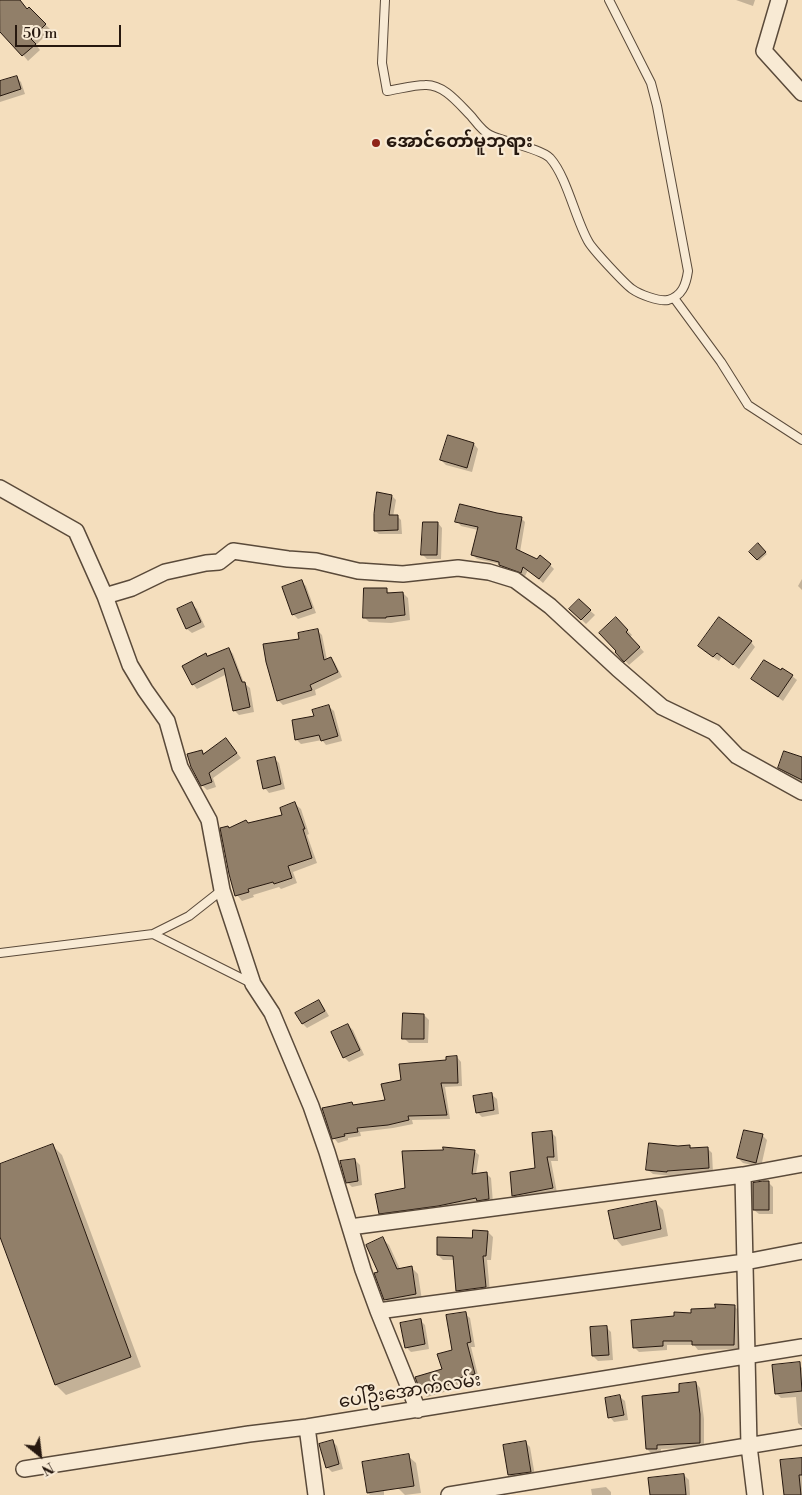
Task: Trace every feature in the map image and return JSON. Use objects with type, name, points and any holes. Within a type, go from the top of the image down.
[{"type":"street","points":[[779,0],[764,51],[802,93]]},
{"type":"street","points":[[0,488],[76,531],[105,596],[130,665],[167,721],[180,768],[209,820],[222,890],[253,984],[272,1013],[311,1106],[363,1270],[418,1410]]},
{"type":"street","points":[[105,596],[132,588],[165,572],[219,562],[234,551],[316,561],[358,571],[403,574],[458,568],[489,572],[514,580],[550,606],[662,707],[714,732],[737,756],[802,792]]},
{"type":"street","points":[[350,1227],[743,1175],[802,1164]]},
{"type":"street","points":[[743,1175],[749,1446],[754,1495]]},
{"type":"street","points":[[378,1310],[745,1262],[802,1251]]},
{"type":"street","name":"ပေါ်ဦးအောက်လမ်း","points":[[24,1469],[250,1434],[307,1428],[802,1347]]},
{"type":"street","points":[[307,1428],[316,1495]]},
{"type":"street","points":[[449,1495],[802,1437]]},
{"type":"lane","points":[[385,0],[382,62],[388,92],[427,84],[442,89],[451,95],[488,134],[540,152],[549,157],[560,175],[591,246],[631,288],[648,296],[664,300],[674,298],[686,284],[688,271],[657,106],[651,83],[609,0]]},
{"type":"lane","points":[[674,298],[748,405],[802,440]]},
{"type":"lane","points":[[0,953],[153,934],[190,916],[222,890]]},
{"type":"lane","points":[[153,934],[253,984]]},
{"type":"building","points":[[0,0],[20,0],[27,9],[29,7],[46,24],[31,39],[36,44],[22,56],[0,32]]},
{"type":"building","points":[[17,76],[21,89],[0,96],[0,81]]},
{"type":"building","points":[[448,435],[474,443],[467,468],[440,460]]},
{"type":"building","points":[[377,492],[392,495],[389,515],[398,515],[398,530],[374,531]]},
{"type":"building","points":[[460,504],[522,517],[516,549],[537,559],[540,555],[551,564],[539,579],[523,567],[521,573],[499,565],[499,562],[471,555],[478,527],[455,522]]},
{"type":"building","points":[[423,522],[438,522],[437,555],[421,555]]},
{"type":"building","points":[[758,543],[766,552],[757,560],[749,552]]},
{"type":"building","points":[[302,580],[312,608],[292,615],[282,587]]},
{"type":"building","points":[[364,588],[387,588],[387,593],[403,592],[405,615],[386,618],[363,618]]},
{"type":"building","points":[[579,599],[591,610],[581,620],[569,609]]},
{"type":"building","points":[[192,602],[201,622],[186,629],[177,609]]},
{"type":"building","points":[[616,617],[628,630],[626,632],[640,647],[624,662],[599,633]]},
{"type":"building","points":[[719,617],[752,641],[733,665],[717,653],[713,657],[698,646]]},
{"type":"building","points":[[318,629],[324,660],[331,657],[338,672],[310,685],[312,690],[277,701],[263,644],[299,639],[298,633]]},
{"type":"building","points":[[229,648],[242,682],[245,682],[250,707],[233,711],[224,668],[192,685],[182,666],[206,653],[207,656]]},
{"type":"building","points":[[764,660],[793,675],[778,697],[751,679]]},
{"type":"building","points":[[329,705],[338,736],[321,741],[319,735],[295,740],[292,720],[314,716],[312,710]]},
{"type":"building","points":[[226,738],[237,753],[209,773],[212,782],[201,786],[191,767],[187,754],[202,750],[203,754]]},
{"type":"building","points":[[784,751],[802,757],[802,780],[778,768]]},
{"type":"building","points":[[275,757],[281,784],[263,789],[257,761]]},
{"type":"building","points":[[295,802],[305,829],[303,829],[312,858],[288,866],[292,878],[248,889],[249,892],[235,896],[220,828],[228,826],[229,828],[246,820],[248,823],[282,815],[280,808]]},
{"type":"building","points":[[319,1000],[325,1011],[302,1024],[295,1013]]},
{"type":"building","points":[[403,1013],[424,1014],[424,1039],[402,1039]]},
{"type":"building","points":[[348,1024],[360,1050],[343,1058],[331,1032]]},
{"type":"building","points":[[457,1056],[458,1083],[441,1083],[447,1115],[408,1116],[409,1120],[388,1125],[357,1128],[358,1132],[344,1134],[345,1136],[332,1139],[322,1108],[352,1102],[353,1105],[385,1100],[381,1084],[401,1080],[399,1064],[446,1060],[446,1057]]},
{"type":"building","points":[[492,1093],[494,1110],[476,1113],[473,1096]]},
{"type":"building","points":[[744,1130],[763,1134],[756,1163],[737,1158]]},
{"type":"building","points":[[552,1131],[554,1157],[547,1157],[553,1188],[512,1196],[510,1172],[535,1168],[532,1133]]},
{"type":"building","points":[[649,1143],[678,1146],[690,1145],[690,1148],[708,1147],[709,1168],[667,1172],[646,1170]]},
{"type":"building","points":[[53,1144],[131,1357],[55,1385],[0,1237],[0,1164]]},
{"type":"building","points":[[443,1147],[475,1150],[472,1174],[487,1172],[489,1199],[477,1201],[476,1198],[438,1206],[379,1214],[375,1194],[405,1188],[402,1151],[443,1150]]},
{"type":"building","points":[[355,1159],[358,1181],[346,1183],[340,1161]]},
{"type":"building","points":[[769,1181],[769,1210],[753,1210],[753,1183]]},
{"type":"building","points":[[656,1201],[661,1229],[614,1239],[608,1211]]},
{"type":"building","points":[[473,1230],[488,1231],[486,1256],[483,1256],[486,1287],[456,1291],[453,1256],[437,1255],[437,1237],[472,1238]]},
{"type":"building","points":[[383,1237],[397,1269],[412,1266],[416,1294],[384,1300],[374,1273],[378,1272],[366,1245]]},
{"type":"building","points":[[715,1304],[735,1305],[734,1345],[692,1345],[692,1341],[663,1341],[663,1346],[633,1348],[631,1320],[674,1316],[674,1312],[691,1313],[691,1309],[715,1308]]},
{"type":"building","points":[[466,1312],[471,1342],[467,1343],[475,1374],[456,1379],[457,1382],[421,1393],[415,1377],[442,1369],[437,1354],[452,1350],[446,1315]]},
{"type":"building","points":[[421,1319],[425,1344],[405,1348],[400,1323]]},
{"type":"building","points":[[607,1326],[609,1355],[592,1356],[590,1327]]},
{"type":"building","points":[[800,1362],[802,1391],[775,1394],[772,1365]]},
{"type":"building","points":[[696,1382],[700,1414],[700,1443],[657,1445],[657,1449],[646,1449],[642,1396],[679,1392],[679,1384]]},
{"type":"building","points":[[620,1395],[624,1415],[608,1418],[605,1398]]},
{"type":"building","points":[[333,1440],[339,1464],[326,1468],[319,1444]]},
{"type":"building","points":[[526,1441],[531,1472],[508,1475],[503,1445]]},
{"type":"building","points":[[409,1454],[414,1486],[367,1493],[362,1462]]},
{"type":"building","points":[[802,1458],[802,1475],[799,1475],[801,1495],[784,1495],[780,1460]]},
{"type":"building","points":[[684,1474],[686,1495],[650,1495],[648,1478]]},
{"type":"place","name":"အောင်တော်မူဘုရား","points":[[376,143]]}]
